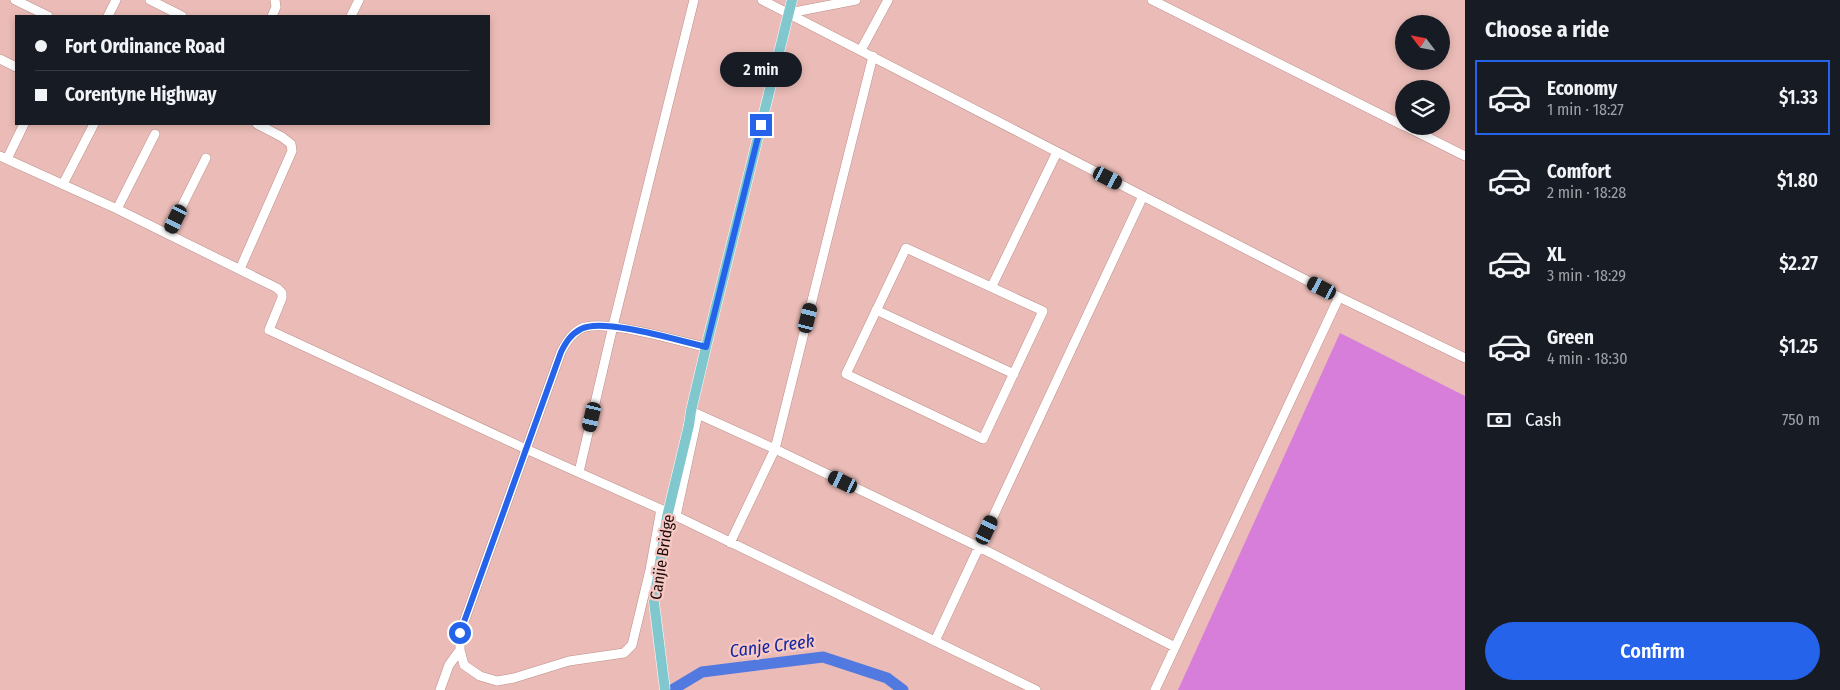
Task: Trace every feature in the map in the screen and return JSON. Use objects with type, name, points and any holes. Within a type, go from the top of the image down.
[{"type":"main road","name":"Canjie Bridge","points":[[665,690],[654,602],[667,517],[689,425],[694,412],[706,347],[792,0]]},
{"type":"street","points":[[15,0],[46,15]]},
{"type":"street","points":[[108,15],[116,0]]},
{"type":"street","points":[[150,0],[180,15]]},
{"type":"street","points":[[272,15],[276,7],[275,0]]},
{"type":"street","points":[[352,15],[359,0]]},
{"type":"street","points":[[579,472],[613,326],[694,0]]},
{"type":"street","points":[[762,0],[1339,297],[1465,358]]},
{"type":"street","points":[[789,13],[856,0]]},
{"type":"street","points":[[861,50],[888,0]]},
{"type":"street","points":[[1152,0],[1395,122]]},
{"type":"street","points":[[730,543],[775,449],[873,56]]},
{"type":"street","points":[[0,59],[15,66]]},
{"type":"street","points":[[23,125],[3,158],[63,184],[273,286],[282,293],[282,298],[269,330],[526,449],[661,508],[1036,690]]},
{"type":"street","points":[[63,184],[93,125]]},
{"type":"street","points":[[240,269],[292,151],[291,144],[286,140],[259,125]]},
{"type":"street","points":[[117,210],[155,134]]},
{"type":"street","points":[[1422,135],[1465,156]]},
{"type":"street","points":[[992,286],[1057,152]]},
{"type":"street","points":[[168,234],[206,158]]},
{"type":"street","points":[[935,642],[1143,196]]},
{"type":"street","points":[[906,248],[1043,311],[983,439],[846,374],[876,310],[906,248]]},
{"type":"street","points":[[1155,690],[1339,297]]},
{"type":"street","points":[[876,310],[1014,374]]},
{"type":"street","points":[[661,508],[650,570],[632,645],[629,650],[624,653],[569,661],[514,678],[497,680],[480,676],[464,665],[460,650],[460,633],[561,352],[568,338],[582,328],[597,325],[613,326],[706,347]]},
{"type":"street","points":[[676,516],[694,412],[979,547],[1175,647]]},
{"type":"street","points":[[440,690],[449,665],[460,650]]},
{"type":"shaded area","points":[[1340,333],[1465,396],[1465,690],[1178,690]]},
{"type":"waterway","name":"Canje Creek","points":[[672,690],[702,672],[823,657],[887,678],[903,690]]},
{"type":"route","points":[[460,633],[561,352],[568,338],[582,328],[597,325],[613,326],[706,347],[761,125]]}]
